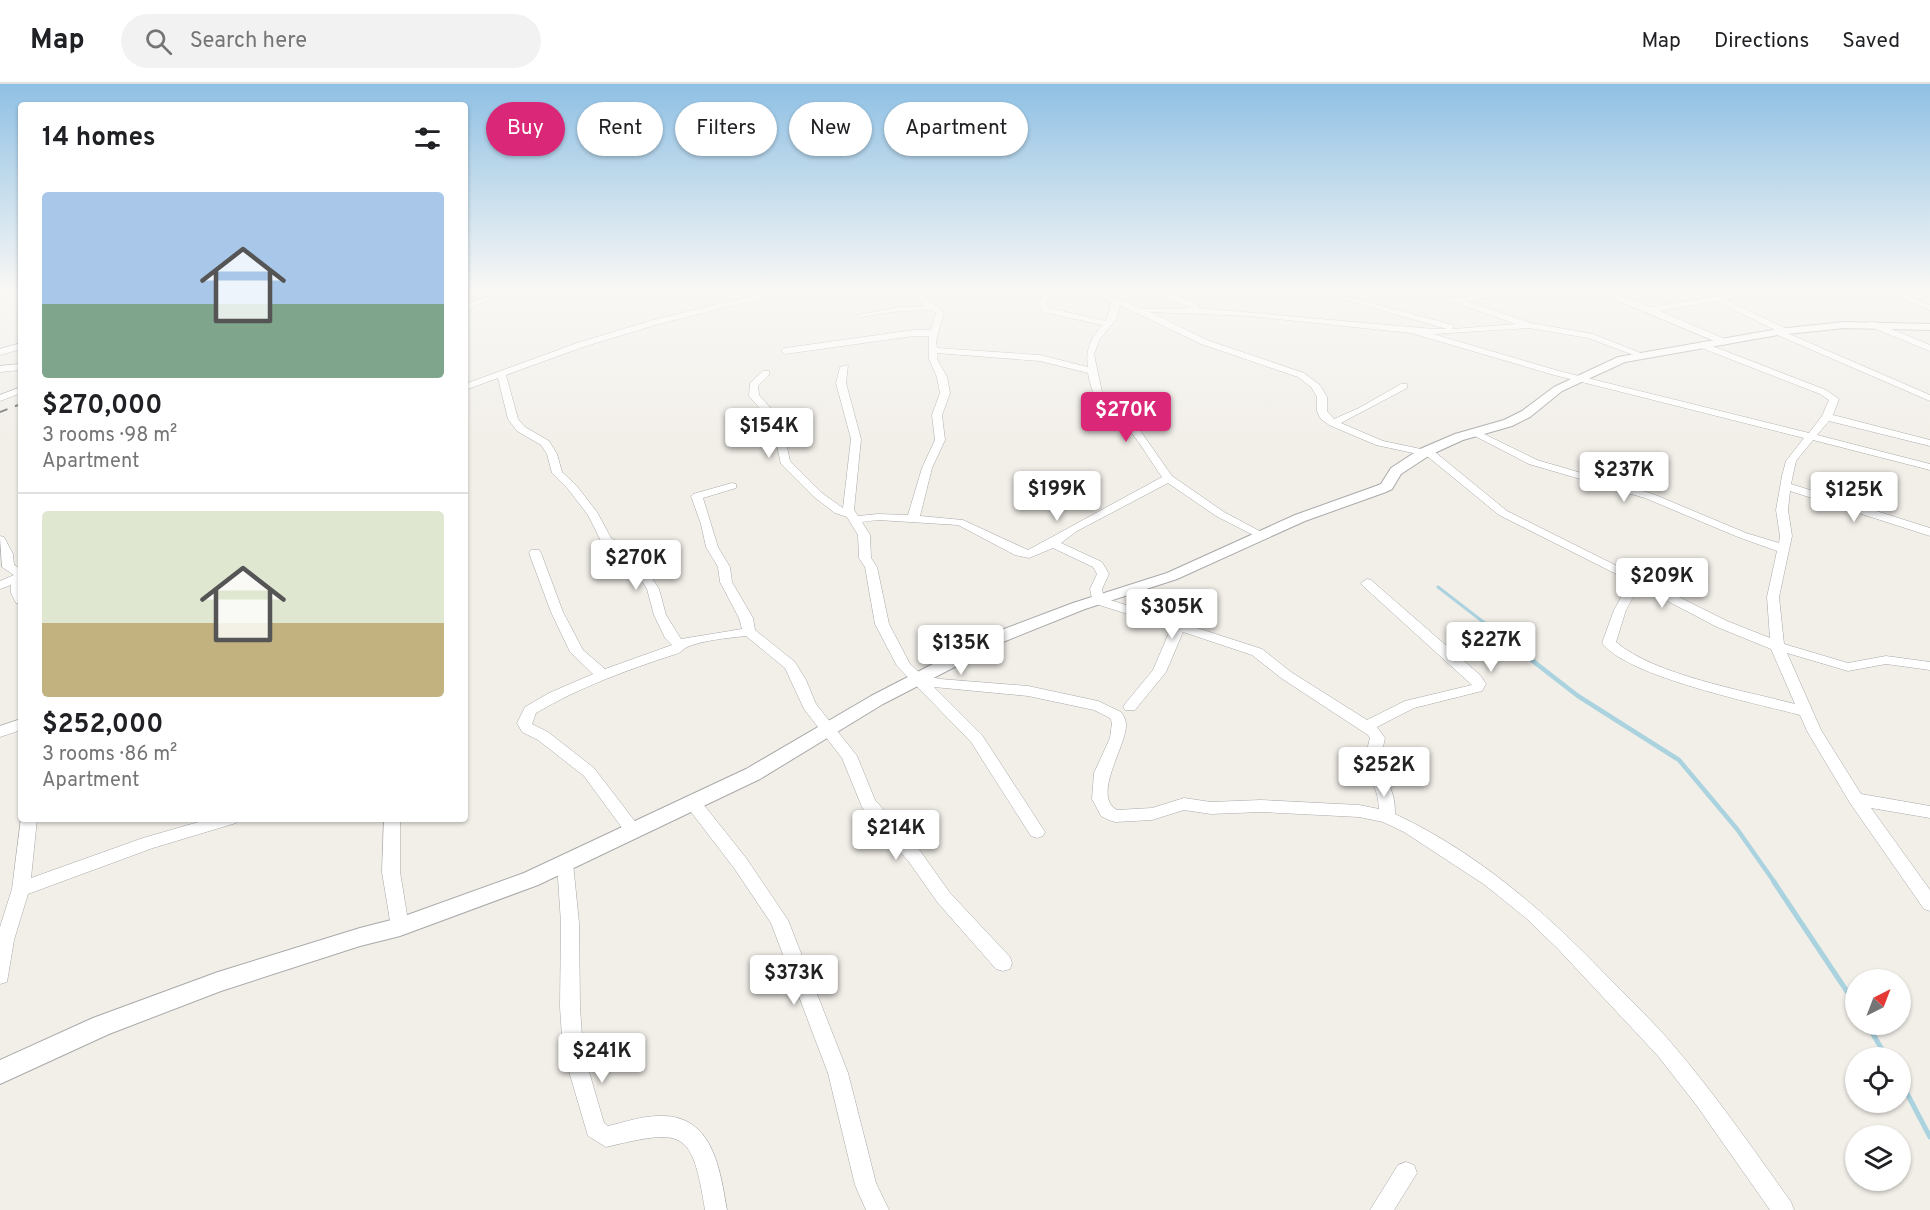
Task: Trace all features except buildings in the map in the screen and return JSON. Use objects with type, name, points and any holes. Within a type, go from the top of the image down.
[{"type":"street","points":[[468,386],[595,341]]},
{"type":"street","points":[[785,351],[860,341]]},
{"type":"street","points":[[913,519],[927,468],[940,440],[937,415],[945,393],[932,350],[933,341]]},
{"type":"street","points":[[1095,341],[1090,354],[1100,398],[1133,428],[1168,478],[1220,514],[1261,535]]},
{"type":"street","points":[[1201,341],[1290,370],[1308,379],[1316,386],[1322,398],[1322,411],[1325,418],[1333,423],[1380,443],[1425,452],[1439,460],[1503,513],[1722,624],[1848,668],[1886,660],[1930,666]]},
{"type":"street","points":[[1443,341],[1577,378],[1930,467]]},
{"type":"street","points":[[1602,341],[1639,354]]},
{"type":"street","points":[[0,1072],[100,1026],[218,982],[360,936],[400,927],[457,907],[565,863],[694,804],[753,774],[917,679],[998,638],[1098,600],[1172,576],[1261,535],[1381,489],[1386,486],[1396,471],[1425,452],[1459,437],[1508,423],[1526,414],[1558,389],[1601,367],[1639,354],[1732,341]]},
{"type":"street","points":[[1801,341],[1930,398]]},
{"type":"street","points":[[1912,341],[1930,348]]},
{"type":"street","points":[[1702,345],[1834,399],[1827,417],[1791,460],[1782,499],[1786,536],[1773,597],[1777,645],[1803,711],[1856,799],[1928,899]]},
{"type":"street","points":[[0,352],[18,347]]},
{"type":"street","points":[[932,350],[1040,358],[1093,370]]},
{"type":"street","points":[[0,369],[18,367]]},
{"type":"street","points":[[845,367],[841,383],[856,439],[848,510],[865,541],[865,558],[871,567],[882,624],[898,656],[917,679],[977,739],[1037,832]]},
{"type":"street","points":[[766,373],[753,385],[754,396],[770,413],[780,438],[785,462],[818,495],[838,511],[853,518],[878,517],[959,522],[1019,552],[1029,554],[1053,543],[1073,529],[1168,478]]},
{"type":"street","points":[[501,374],[513,419],[521,429],[545,443],[552,454],[557,473],[572,487],[593,514],[606,540],[632,555],[653,589],[664,627],[672,638],[683,644]]},
{"type":"street","points":[[1333,423],[1362,410],[1404,386]]},
{"type":"street","points":[[0,398],[18,391]]},
{"type":"street","points":[[1827,417],[1930,443]]},
{"type":"street","points":[[1474,433],[1533,462],[1649,495],[1742,535],[1784,549]]},
{"type":"street","points":[[732,486],[697,496],[712,547],[724,567],[726,582],[746,618],[749,632],[790,665],[800,680],[809,706],[849,756],[868,803],[915,857],[944,898],[1002,963]]},
{"type":"street","points":[[1786,486],[1930,532]]},
{"type":"street","points":[[0,540],[7,554],[8,567],[18,574]]},
{"type":"street","points":[[1053,543],[1098,565],[1103,574],[1096,589],[1098,600]]},
{"type":"street","points":[[535,553],[556,612],[578,652],[603,675]]},
{"type":"street","points":[[0,585],[18,577]]},
{"type":"street","points":[[1637,580],[1626,595],[1613,626],[1609,643],[1612,648],[1639,663],[1803,711]]},
{"type":"street","points":[[1366,726],[1410,704],[1477,688],[1479,684],[1475,678],[1367,584]]},
{"type":"street","points":[[1098,600],[1257,652],[1286,675],[1366,726],[1378,738],[1372,755],[1373,768],[1389,806],[1387,817]]},
{"type":"street","points":[[1130,707],[1159,672],[1179,626]]},
{"type":"street","points":[[634,832],[589,772],[550,741],[526,728],[524,723],[530,710],[537,704],[603,675],[642,659],[675,650],[683,644],[727,633],[749,632]]},
{"type":"street","points":[[917,679],[940,684],[1028,690],[1098,706],[1116,715],[1119,723],[1117,738],[1102,773],[1100,799],[1107,812],[1115,816],[1152,814],[1184,804],[1211,808],[1261,806],[1359,811],[1387,817],[1410,828],[1491,880],[1564,944],[1665,1050],[1704,1099],[1783,1210]]},
{"type":"street","points":[[0,732],[18,725]]},
{"type":"street","points":[[1856,799],[1930,812]]},
{"type":"street","points":[[694,804],[740,862],[779,920],[838,1073],[866,1185],[878,1210]]},
{"type":"street","points":[[0,975],[5,940],[21,889],[29,822]]},
{"type":"street","points":[[21,889],[149,843],[220,822]]},
{"type":"street","points":[[392,822],[391,872],[400,927]]},
{"type":"street","points":[[565,863],[570,923],[570,1007],[573,1051],[595,1129],[606,1137],[662,1126],[679,1128],[689,1133],[696,1139],[703,1152],[716,1210]]},
{"type":"street","points":[[1382,1210],[1406,1173]]},
{"type":"waterway","points":[[1438,587],[1495,631]]},
{"type":"waterway","points":[[1493,630],[1578,696],[1679,760],[1737,829],[1775,883]]},
{"type":"waterway","points":[[1774,882],[1845,988]]},
{"type":"waterway","points":[[1873,1035],[1881,1047]]},
{"type":"waterway","points":[[1911,1101],[1930,1137]]},
{"type":"railway","points":[[0,412],[18,405]]}]
